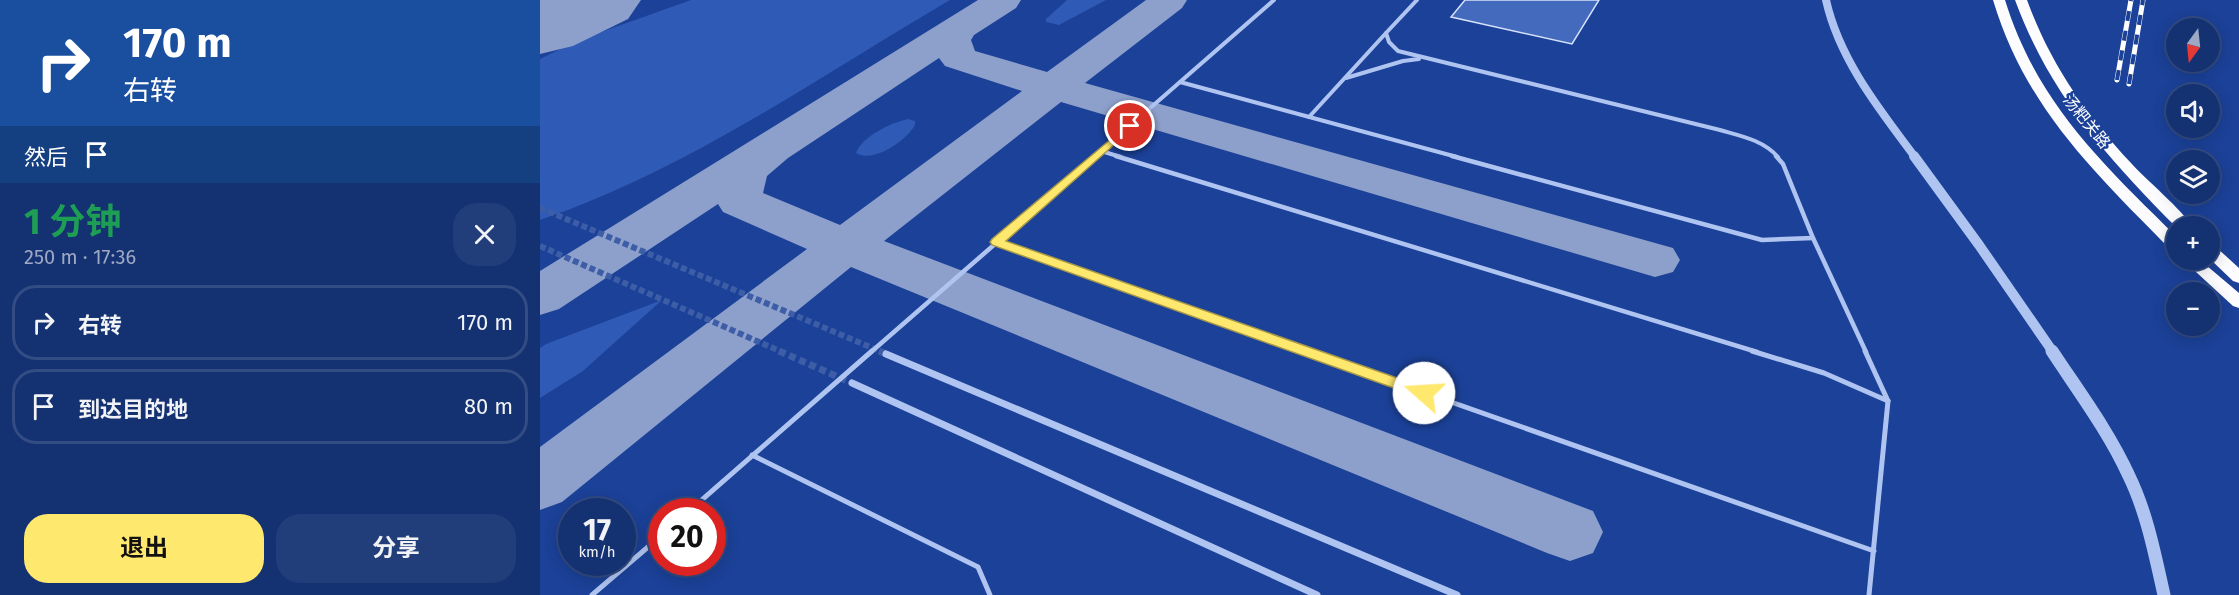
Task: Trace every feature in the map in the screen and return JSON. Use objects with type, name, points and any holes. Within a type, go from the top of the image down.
[{"type":"highway","name":"汤粑关路","points":[[1999,0],[2005,22],[2023,61],[2054,110],[2115,183],[2166,235]]},
{"type":"highway","name":"汤粑关路","points":[[2021,0],[2040,48],[2074,104],[2112,152],[2174,216]]},
{"type":"highway","points":[[2220,260],[2239,277]]},
{"type":"highway","points":[[2202,270],[2239,302]]},
{"type":"street","points":[[1826,0],[1832,30],[1866,86],[2007,285],[2113,445],[2142,508],[2164,595]]},
{"type":"street","points":[[886,354],[1457,595]]},
{"type":"street","points":[[852,383],[1317,595]]},
{"type":"lane","points":[[704,498],[1274,0]]},
{"type":"lane","points":[[1309,117],[1417,0]]},
{"type":"lane","points":[[1386,33],[1389,42],[1398,51],[1421,58],[1751,139],[1770,148],[1783,164],[1813,238],[1888,401],[1869,595]]},
{"type":"lane","points":[[1344,78],[1421,58]]},
{"type":"lane","points":[[1180,82],[1762,240],[1813,238]]},
{"type":"lane","points":[[1101,151],[1824,373],[1888,401]]},
{"type":"lane","points":[[997,242],[1874,551]]},
{"type":"lane","points":[[752,455],[978,567],[990,595]]},
{"type":"lane","points":[[592,595],[648,547]]},
{"type":"shaded area","points":[[691,0],[950,0],[801,91],[699,149],[647,176],[540,220],[540,59],[579,40]]},
{"type":"shaded area","points":[[1067,0],[1106,0],[1059,25],[1046,22],[1046,19]]},
{"type":"shaded area","points":[[908,119],[915,121],[915,125],[905,137],[889,149],[863,156],[856,153],[870,136],[894,123]]},
{"type":"shaded area","points":[[662,300],[583,371],[540,398],[540,348]]},
{"type":"building","points":[[1465,0],[1599,0],[1572,44],[1451,17]]},
{"type":"taxiway","points":[[540,28],[620,0]]},
{"type":"taxiway","points":[[960,28],[1003,0]]},
{"type":"taxiway","points":[[1054,87],[1169,0]]},
{"type":"taxiway","points":[[778,144],[960,28]]},
{"type":"taxiway","points":[[960,28],[952,40],[959,58],[1054,87]]},
{"type":"taxiway","points":[[846,245],[1054,87]]},
{"type":"taxiway","points":[[1054,87],[1655,260]]},
{"type":"taxiway","points":[[540,296],[778,144]]},
{"type":"taxiway","points":[[778,144],[750,167],[742,181],[740,201],[846,245]]},
{"type":"taxiway","points":[[540,483],[846,245]]},
{"type":"taxiway","points":[[846,245],[1570,532]]},
{"type":"runway","points":[[540,26],[597,0]]},
{"type":"tunnel","points":[[540,208],[882,352]]},
{"type":"tunnel","points":[[540,246],[782,352]]},
{"type":"tunnel","points":[[779,351],[852,383]]},
{"type":"tunnel","points":[[879,351],[886,354]]},
{"type":"railway","points":[[2117,80],[2131,0]]},
{"type":"railway","points":[[2129,84],[2143,0]]},
{"type":"route","points":[[1130,126],[997,242],[1424,393]]}]
